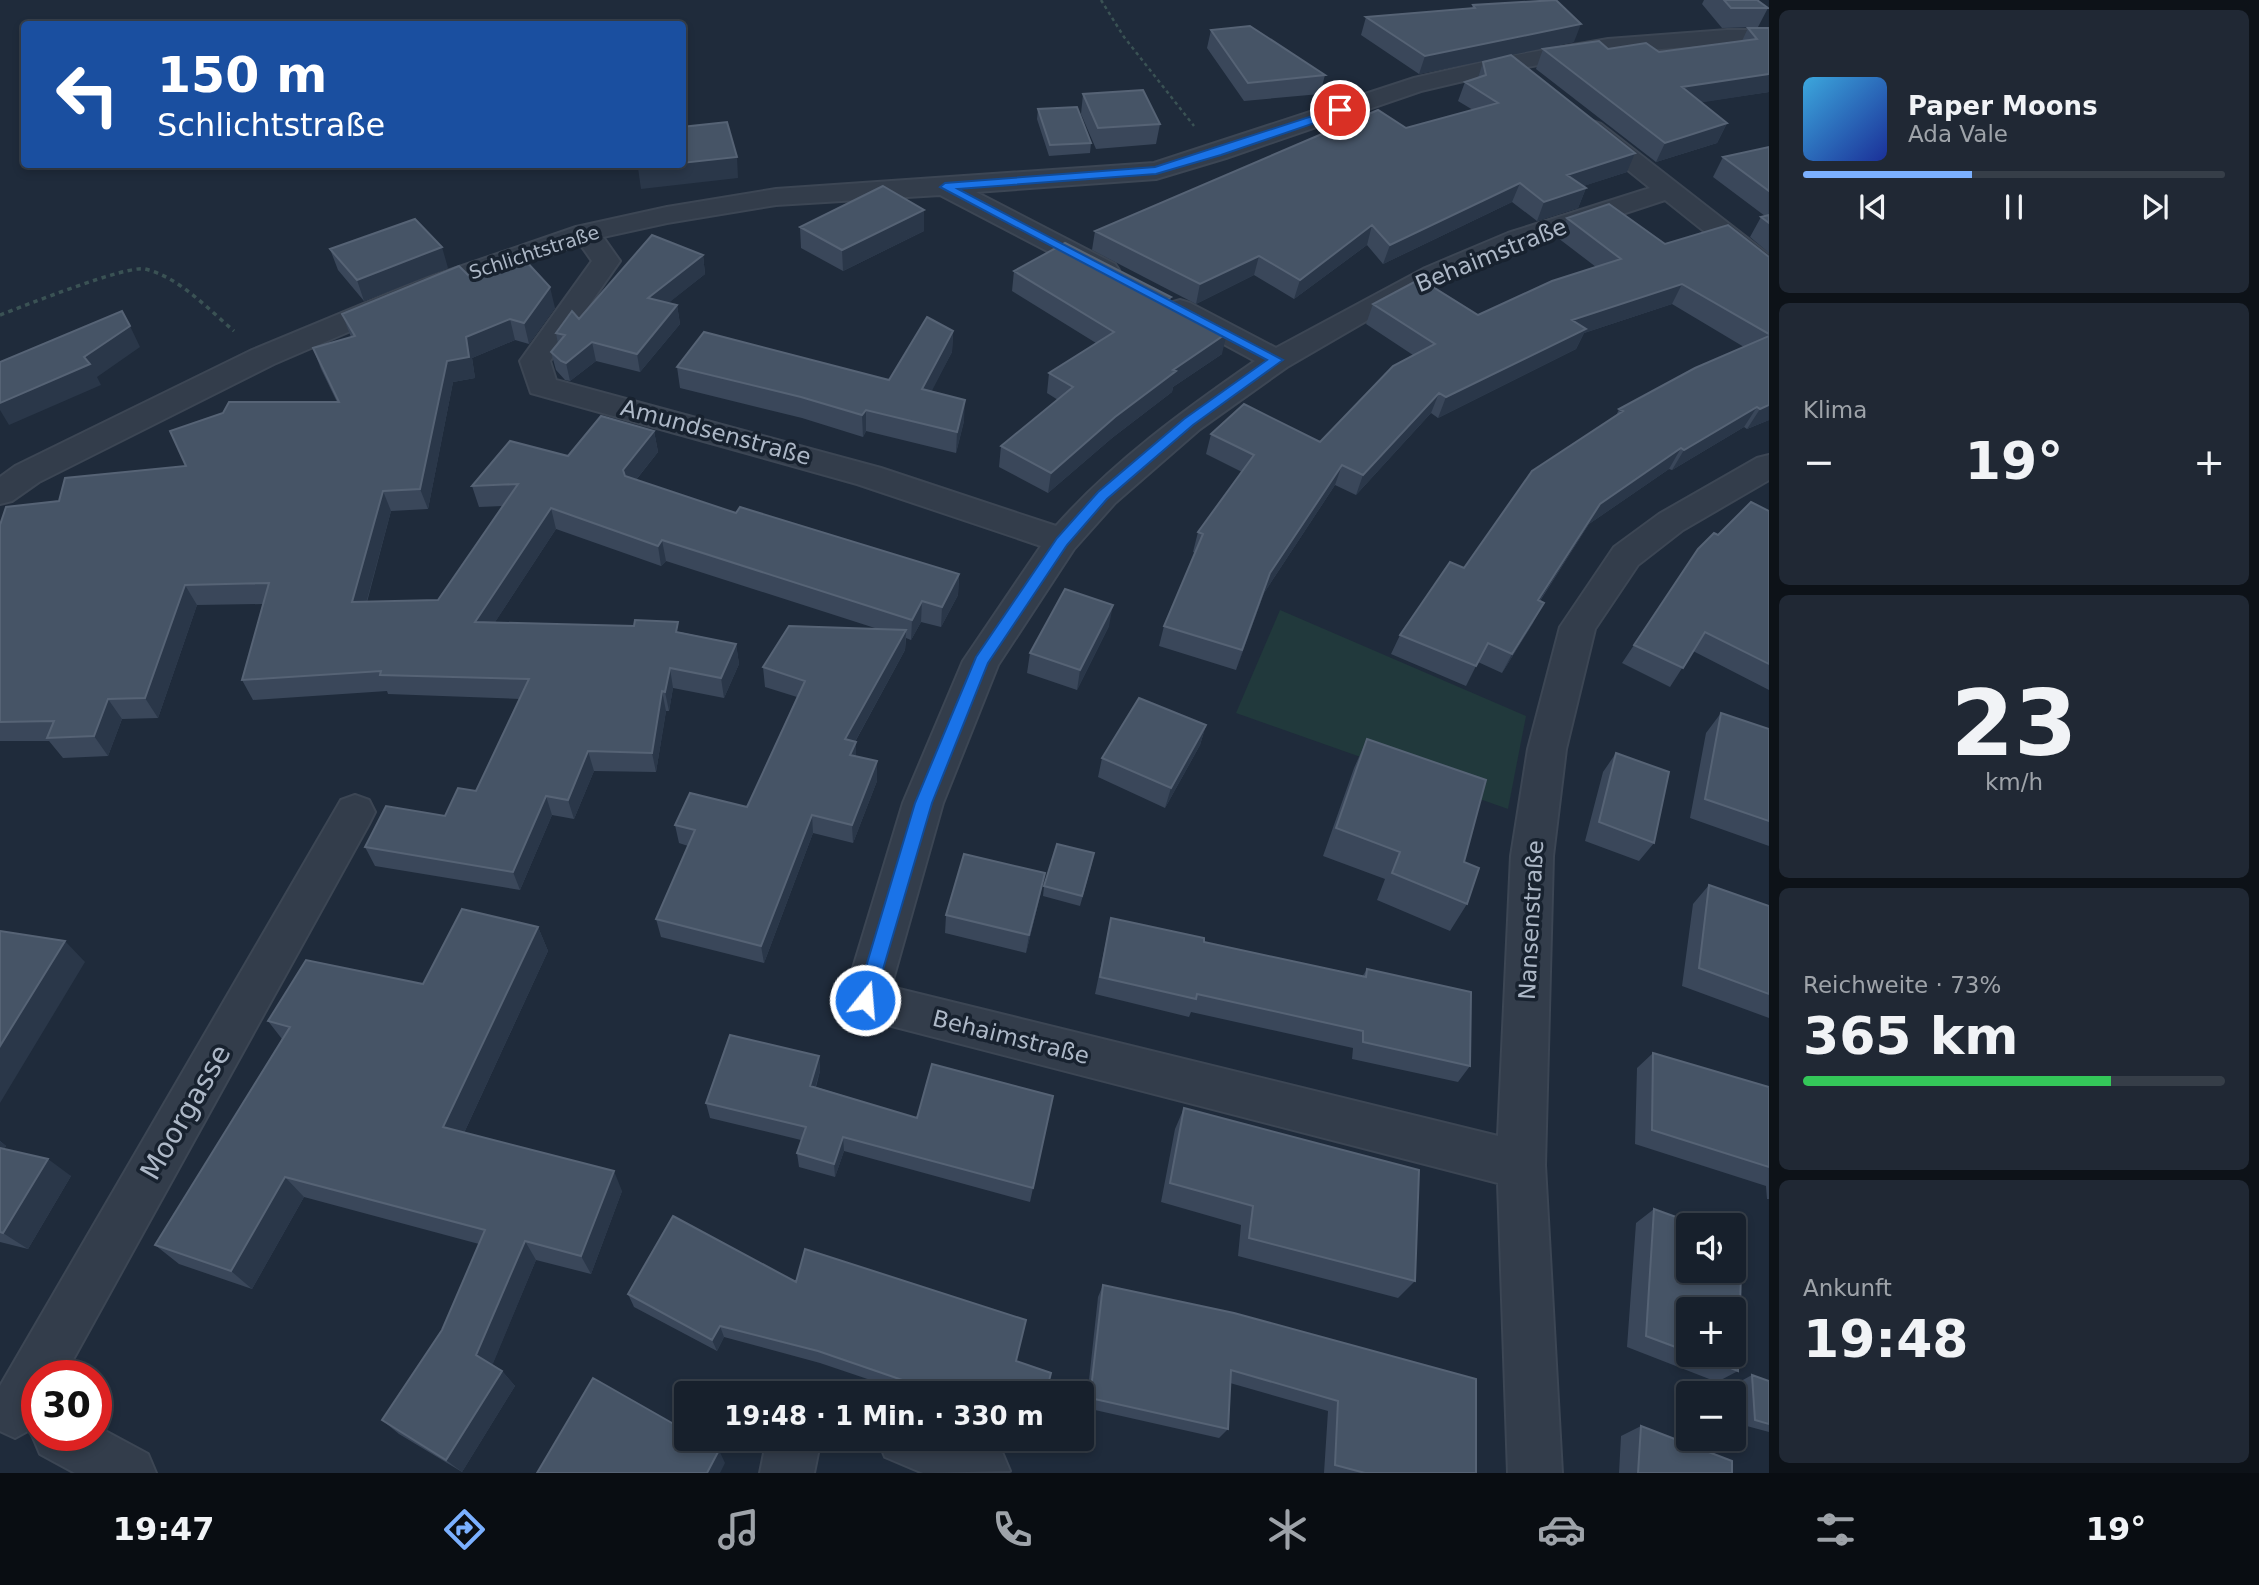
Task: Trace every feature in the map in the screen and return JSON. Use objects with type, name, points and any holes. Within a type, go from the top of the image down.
[{"type":"street","name":"Schlichtstraße","points":[[0,493],[27,474],[263,357],[432,286],[586,233],[667,215],[776,197],[1156,171],[1217,153],[1414,85],[1510,63],[1608,47],[1727,37],[1769,37]]},
{"type":"street","points":[[1510,63],[1531,80]]},
{"type":"street","points":[[1573,114],[1769,269]]},
{"type":"street","points":[[945,187],[1276,360]]},
{"type":"street","name":"Behaimstraße","points":[[1521,1165],[865,1000],[923,803],[981,661],[1062,541],[1102,495],[1189,422],[1276,360],[1435,274],[1518,239],[1669,190]]},
{"type":"street","name":"Amundsenstraße","points":[[586,233],[606,261],[535,361],[542,386],[800,454],[964,504],[1062,541]]},
{"type":"street","name":"Nansenstraße","points":[[1535,1473],[1521,1165],[1532,856],[1547,749],[1578,627],[1626,556],[1671,522],[1769,466]]},
{"type":"street","name":"Moorgasse","points":[[59,1360],[355,812]]},
{"type":"street","points":[[89,1451],[129,1473]]},
{"type":"street","points":[[787,1473],[791,1451]]},
{"type":"street","points":[[935,1451],[983,1471]]},
{"type":"path","points":[[1101,0],[1124,37],[1175,105],[1217,153]]},
{"type":"path","points":[[0,316],[103,278],[142,268],[162,275],[194,297],[263,357]]},
{"type":"green space","points":[[1280,610],[1526,716],[1508,809],[1236,713]]},
{"type":"building","points":[[1556,0],[1581,24],[1425,56],[1366,17],[1475,8],[1473,5]]},
{"type":"building","points":[[1724,0],[1757,0],[1768,8],[1731,8]]},
{"type":"building","points":[[1250,26],[1325,75],[1248,83],[1211,30]]},
{"type":"building","points":[[1748,28],[1769,28],[1769,74],[1682,87],[1727,123],[1665,143],[1543,49],[1599,41],[1608,49],[1646,43],[1659,52],[1757,39]]},
{"type":"building","points":[[1511,55],[1635,153],[1567,175],[1586,188],[1544,202],[1520,183],[1390,245],[1372,225],[1300,280],[1259,256],[1200,284],[1095,231],[1378,110],[1406,128],[1498,103],[1465,82],[1486,75],[1483,62]]},
{"type":"building","points":[[1143,90],[1160,124],[1098,128],[1083,94]]},
{"type":"building","points":[[1077,107],[1091,143],[1050,145],[1038,109]]},
{"type":"building","points":[[727,122],[737,157],[686,163],[686,127]]},
{"type":"building","points":[[1769,147],[1769,191],[1723,157]]},
{"type":"building","points":[[883,186],[924,210],[842,250],[800,227]]},
{"type":"building","points":[[1609,204],[1665,244],[1728,225],[1769,257],[1769,334],[1682,284],[1572,320],[1586,329],[1446,397],[1439,393],[1363,475],[1342,465],[1270,573],[1242,650],[1164,626],[1203,534],[1198,532],[1254,455],[1211,434],[1244,404],[1320,442],[1393,366],[1435,344],[1373,304],[1420,279],[1478,315],[1552,281],[1621,259],[1567,218]]},
{"type":"building","points":[[1769,215],[1769,223],[1761,217]]},
{"type":"building","points":[[415,219],[442,247],[357,280],[330,249]]},
{"type":"building","points":[[652,235],[703,255],[648,298],[677,305],[637,354],[592,342],[566,363],[561,361],[551,352],[565,335],[556,333],[572,311],[579,319]]},
{"type":"building","points":[[1065,243],[1171,297],[1165,300],[1227,333],[1173,370],[1176,371],[1115,417],[1051,473],[1001,446],[1073,387],[1049,373],[1114,332],[1014,271]]},
{"type":"building","points":[[524,259],[550,287],[524,323],[510,319],[466,337],[469,357],[447,361],[420,489],[383,491],[352,602],[438,600],[518,484],[472,486],[510,441],[568,456],[601,416],[654,431],[623,470],[625,476],[736,513],[740,507],[959,574],[942,607],[922,601],[912,620],[662,540],[658,546],[551,508],[475,622],[634,626],[635,620],[678,622],[676,632],[736,644],[721,678],[670,668],[665,692],[662,691],[652,753],[588,751],[568,800],[546,796],[513,872],[365,847],[386,806],[445,816],[458,788],[476,791],[529,679],[380,675],[381,671],[242,680],[269,583],[185,585],[145,698],[108,699],[94,736],[47,738],[54,721],[0,722],[0,525],[6,507],[59,501],[65,478],[186,466],[170,431],[223,413],[229,402],[339,402],[313,348],[355,336],[342,314],[459,266],[472,279]]},
{"type":"building","points":[[122,311],[130,326],[84,357],[90,364],[0,403],[0,362]]},
{"type":"building","points":[[927,317],[953,331],[922,389],[965,400],[957,432],[866,410],[862,415],[801,397],[677,367],[704,332],[889,380]]},
{"type":"building","points":[[1769,336],[1769,405],[1760,409],[1757,407],[1684,450],[1681,448],[1600,504],[1538,600],[1544,603],[1512,654],[1488,643],[1476,666],[1400,635],[1450,562],[1464,568],[1532,471],[1623,411],[1619,409],[1695,368]]},
{"type":"building","points":[[1751,502],[1769,511],[1769,664],[1705,632],[1683,668],[1634,645],[1698,549],[1714,533],[1718,535]]},
{"type":"building","points":[[1065,589],[1113,605],[1080,670],[1030,653]]},
{"type":"building","points":[[789,626],[906,630],[845,739],[856,742],[850,755],[877,761],[852,825],[812,815],[761,946],[656,919],[695,830],[675,825],[690,793],[747,807],[805,681],[763,667]]},
{"type":"building","points":[[1139,698],[1206,725],[1171,788],[1102,758]]},
{"type":"building","points":[[1721,713],[1769,729],[1769,821],[1705,799]]},
{"type":"building","points":[[1367,739],[1486,780],[1464,862],[1479,868],[1467,904],[1392,873],[1400,852],[1336,828]]},
{"type":"building","points":[[1616,753],[1669,772],[1654,843],[1599,822]]},
{"type":"building","points":[[1057,844],[1094,853],[1082,896],[1044,886]]},
{"type":"building","points":[[964,854],[1045,873],[1029,935],[946,915]]},
{"type":"building","points":[[1709,885],[1769,906],[1769,994],[1699,968]]},
{"type":"building","points":[[462,909],[538,927],[443,1127],[614,1171],[581,1256],[525,1241],[476,1355],[502,1371],[446,1460],[382,1420],[442,1330],[485,1230],[285,1177],[231,1271],[155,1245],[290,1027],[268,1021],[306,960],[423,984]]},
{"type":"building","points":[[1111,918],[1204,938],[1204,942],[1366,977],[1367,969],[1471,992],[1470,1066],[1363,1042],[1363,1031],[1197,994],[1196,999],[1100,977]]},
{"type":"building","points":[[0,931],[65,941],[0,1046]]},
{"type":"building","points":[[730,1035],[819,1056],[810,1086],[917,1118],[932,1064],[1053,1096],[1033,1188],[843,1137],[834,1164],[797,1153],[806,1127],[706,1103]]},
{"type":"building","points":[[1653,1053],[1769,1087],[1769,1167],[1652,1130]]},
{"type":"building","points":[[1184,1108],[1419,1170],[1415,1281],[1249,1238],[1253,1206],[1170,1183]]},
{"type":"building","points":[[0,1148],[48,1159],[3,1233],[0,1232]]},
{"type":"building","points":[[1654,1209],[1676,1217],[1676,1283],[1741,1283],[1740,1297],[1676,1297],[1676,1347],[1646,1336]]},
{"type":"building","points":[[673,1216],[796,1282],[805,1249],[1026,1320],[1016,1361],[1051,1373],[1049,1381],[905,1381],[818,1351],[720,1326],[712,1340],[628,1294]]},
{"type":"building","points":[[1103,1285],[1234,1313],[1476,1379],[1476,1473],[1365,1473],[1335,1465],[1338,1401],[1231,1370],[1228,1429],[1094,1399],[1092,1381]]},
{"type":"building","points":[[1752,1375],[1769,1381],[1769,1424],[1755,1420]]},
{"type":"building","points":[[593,1378],[674,1424],[674,1451],[718,1451],[707,1473],[537,1473]]},
{"type":"building","points":[[1641,1426],[1676,1439],[1676,1451],[1706,1451],[1732,1461],[1732,1473],[1638,1473]]},
{"type":"route","points":[[865,1000],[923,803],[981,661],[1062,541],[1102,495],[1189,422],[1276,360],[945,187],[1156,171],[1217,153],[1340,110]]}]
